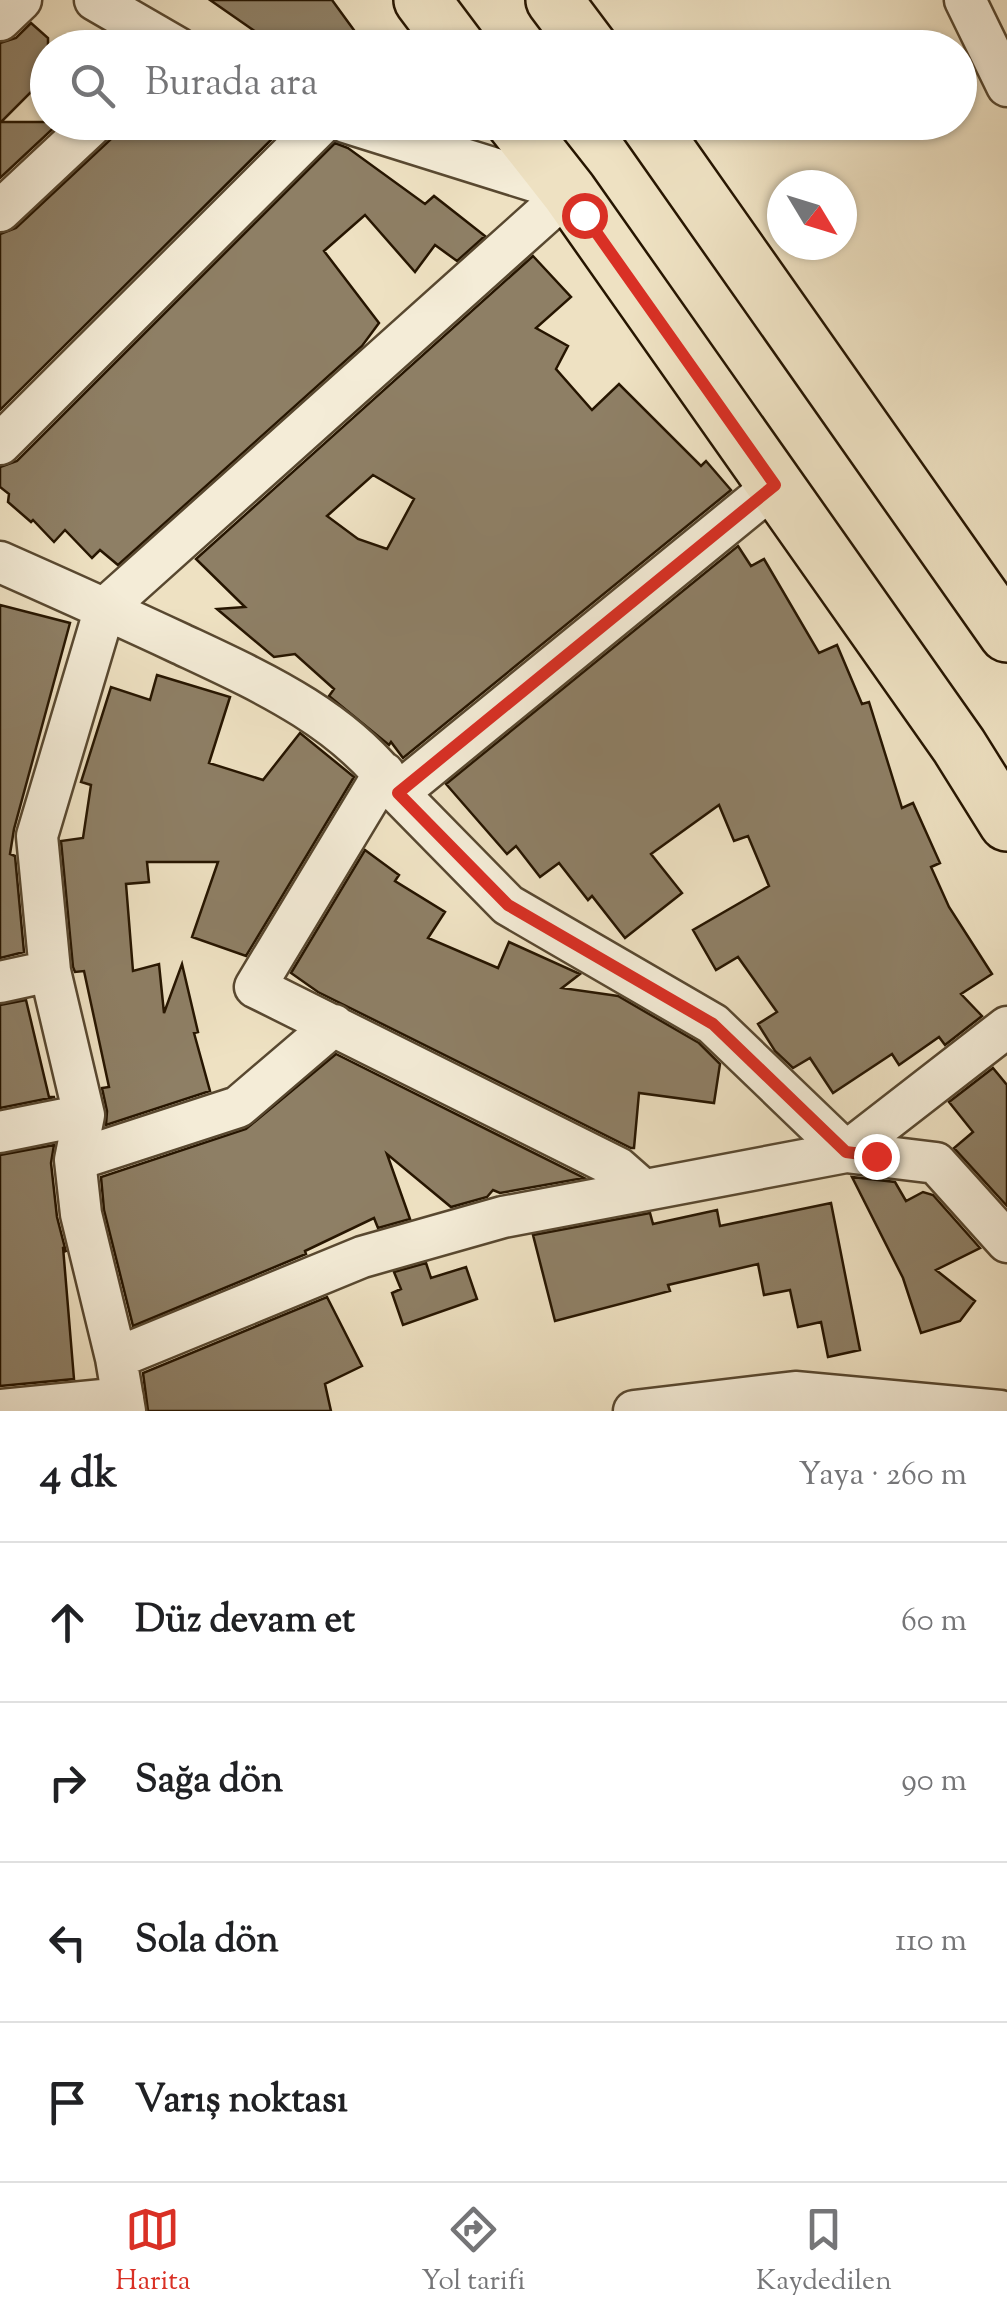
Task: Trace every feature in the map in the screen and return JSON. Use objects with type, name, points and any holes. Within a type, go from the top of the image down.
[{"type":"main road","points":[[422,0],[444,30]]},
{"type":"main road","points":[[554,0],[576,30]]},
{"type":"main road","points":[[528,140],[569,192],[959,746],[1007,823]]},
{"type":"main road","points":[[659,140],[1007,634]]},
{"type":"street","points":[[0,20],[21,0]]},
{"type":"street","points":[[95,0],[147,30]]},
{"type":"street","points":[[965,0],[1007,86]]},
{"type":"street","points":[[0,211],[76,140]]},
{"type":"street","points":[[0,444],[305,140]]},
{"type":"street","points":[[403,140],[569,192]]},
{"type":"street","points":[[0,1410],[124,1405],[81,1214],[76,1160],[84,1115],[19,838],[105,608],[569,192]]},
{"type":"street","points":[[643,1190],[618,1168],[255,987],[391,783],[775,485]]},
{"type":"street","points":[[0,562],[242,673],[319,715],[391,783],[508,905],[713,1024],[846,1152]]},
{"type":"street","points":[[0,982],[50,971]]},
{"type":"street","points":[[76,1160],[238,1108],[334,1024]]},
{"type":"street","points":[[846,1152],[1007,1027]]},
{"type":"street","points":[[0,1132],[84,1115]]},
{"type":"street","points":[[116,1358],[362,1257],[502,1217],[846,1152],[936,1163],[1007,1242]]},
{"type":"street","points":[[634,1411],[795,1392],[1000,1411]]},
{"type":"building","points":[[210,0],[332,0],[354,30],[253,30]]},
{"type":"building","points":[[31,23],[39,30],[30,30],[30,93],[1,122],[30,122],[30,140],[41,140],[0,178],[0,43],[16,38]]},
{"type":"building","points":[[110,140],[271,140],[0,410],[0,234],[16,228]]},
{"type":"building","points":[[335,143],[348,148],[425,204],[434,196],[485,236],[457,261],[435,245],[415,272],[365,215],[324,251],[379,323],[362,346],[118,565],[100,550],[92,558],[65,530],[54,542],[8,502],[9,494],[0,487],[0,467],[17,461]]},
{"type":"building","points":[[533,256],[571,297],[536,328],[568,346],[556,369],[592,410],[619,384],[701,466],[706,461],[731,490],[403,758],[391,742],[389,745],[329,696],[334,689],[295,654],[274,657],[217,609],[245,607],[196,559]],"holes":[[[373,475],[414,499],[387,549],[358,539],[327,516]]]},
{"type":"building","points":[[738,546],[751,566],[764,559],[819,653],[837,645],[862,704],[869,702],[902,808],[913,803],[940,863],[931,867],[949,907],[992,974],[961,994],[982,1016],[945,1045],[939,1037],[899,1065],[892,1054],[833,1093],[810,1058],[793,1068],[775,1051],[758,1024],[777,1012],[738,957],[716,970],[693,930],[769,886],[748,836],[734,841],[719,805],[651,854],[682,893],[625,938],[559,863],[540,877],[516,846],[507,854],[446,784]]},
{"type":"building","points":[[0,605],[70,623],[10,854],[15,856],[24,952],[0,958]]},
{"type":"building","points":[[157,675],[230,697],[209,763],[263,780],[300,733],[354,777],[246,956],[192,937],[218,862],[147,862],[149,882],[126,884],[133,971],[159,964],[164,1013],[182,964],[198,1032],[194,1033],[210,1091],[106,1125],[102,1088],[109,1087],[84,971],[75,972],[73,967],[61,841],[83,838],[91,785],[81,782],[111,687],[150,700]]},
{"type":"building","points":[[365,850],[399,875],[395,881],[445,912],[428,938],[498,968],[509,942],[580,974],[562,988],[618,996],[699,1043],[720,1064],[714,1103],[639,1093],[631,1148],[318,992],[291,973]]},
{"type":"building","points":[[26,1000],[49,1097],[55,1097],[0,1108],[0,1005]]},
{"type":"building","points":[[336,1054],[584,1178],[500,1193],[493,1190],[487,1197],[451,1207],[387,1154],[410,1219],[378,1228],[374,1218],[305,1251],[306,1254],[133,1326],[104,1210],[101,1177],[246,1129]]},
{"type":"building","points":[[993,1068],[1007,1085],[1007,1206],[954,1148],[973,1132],[949,1102]]},
{"type":"building","points":[[54,1145],[51,1163],[57,1217],[66,1252],[63,1247],[74,1379],[0,1386],[0,1155]]},
{"type":"building","points":[[852,1177],[895,1182],[906,1201],[923,1192],[933,1195],[980,1248],[936,1270],[975,1301],[960,1321],[921,1333],[903,1278]]},
{"type":"building","points":[[831,1203],[860,1350],[828,1357],[821,1322],[798,1327],[790,1290],[764,1295],[758,1264],[668,1285],[670,1291],[555,1321],[533,1235],[650,1213],[653,1224],[717,1210],[720,1226]]},
{"type":"building","points":[[426,1263],[431,1278],[466,1267],[477,1299],[403,1325],[392,1293],[401,1289],[394,1272]]},
{"type":"building","points":[[327,1297],[362,1366],[325,1384],[331,1411],[148,1411],[143,1373]]},
{"type":"route","points":[[584,215],[775,485],[398,793],[508,905],[713,1024],[846,1152],[876,1156]]}]
